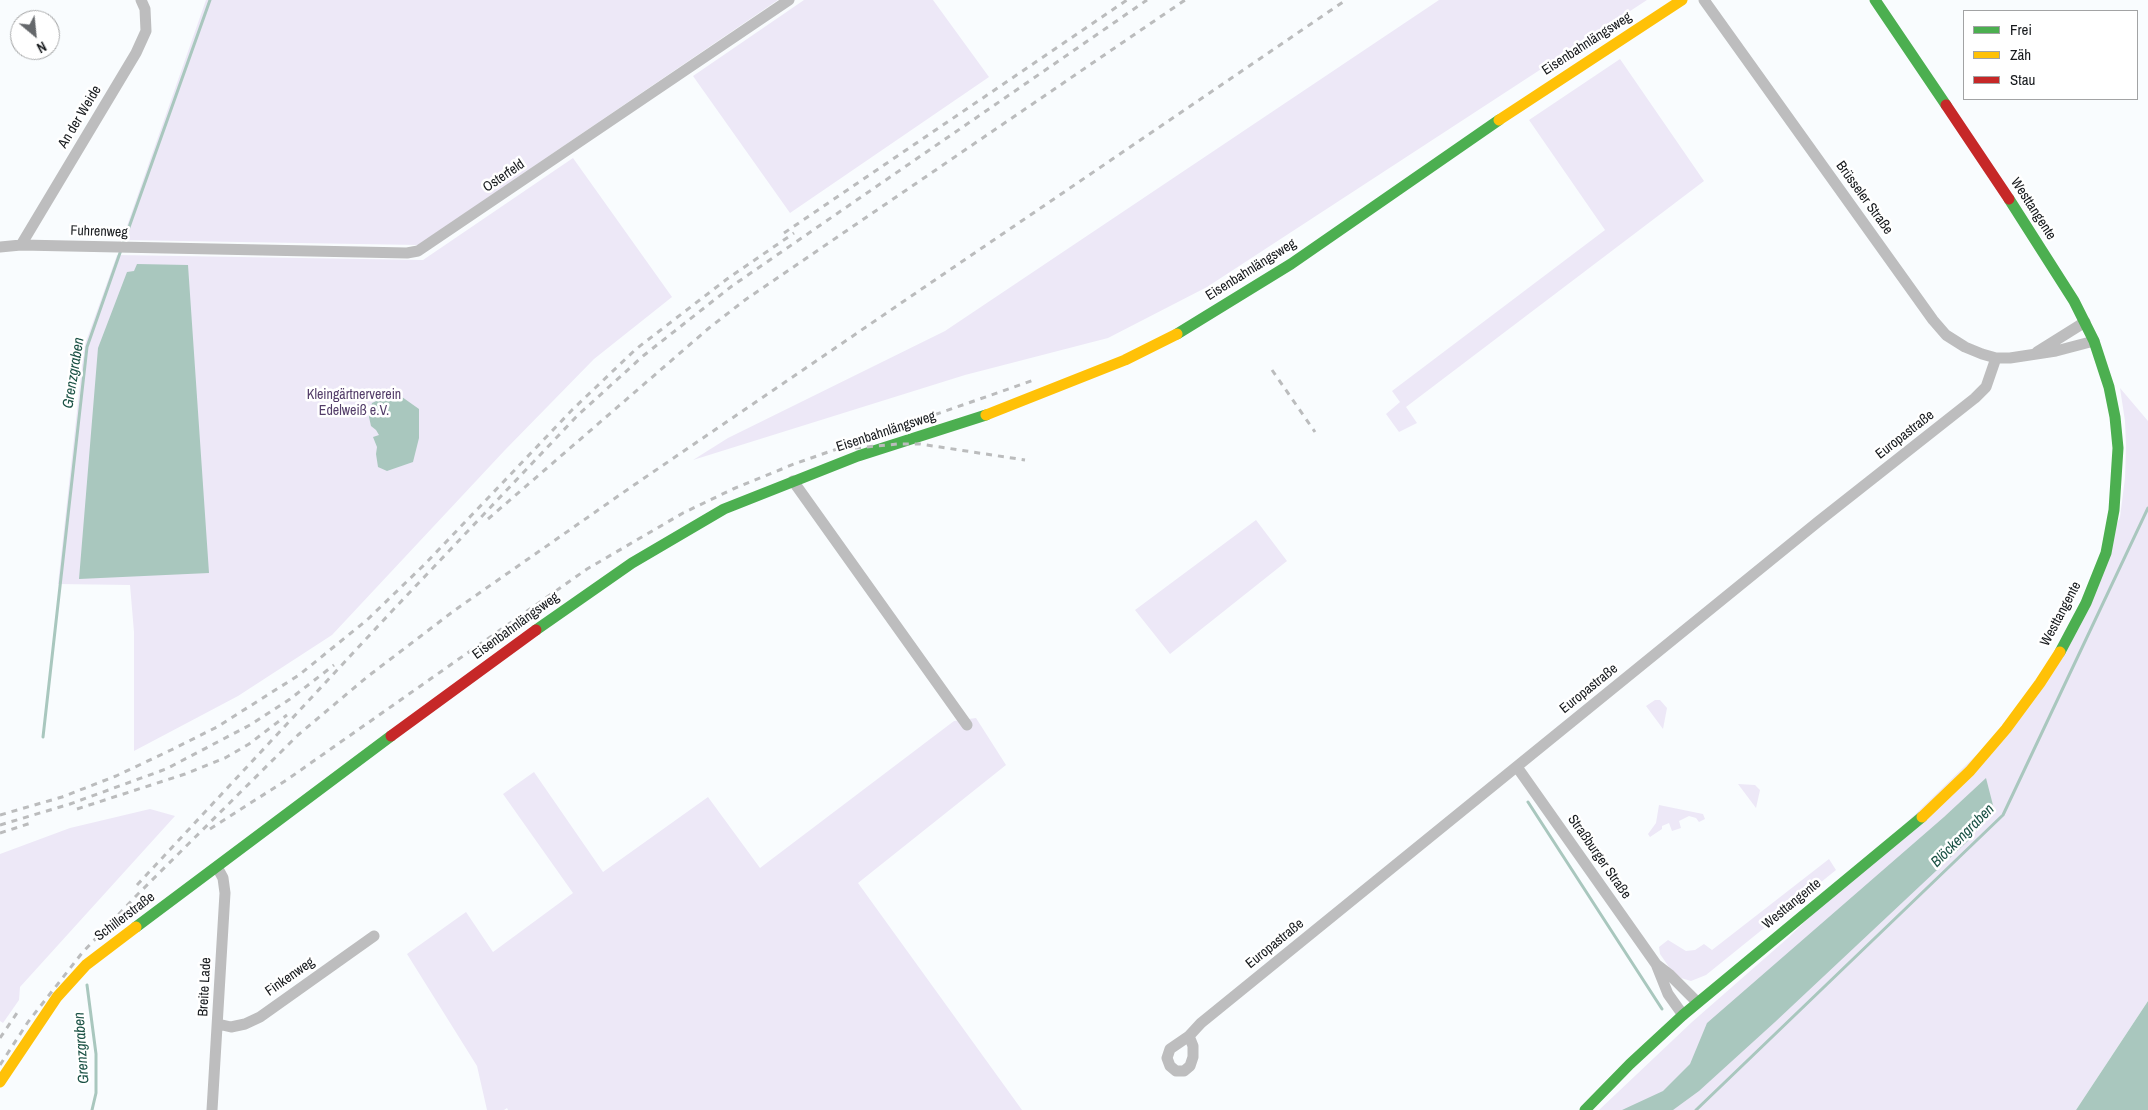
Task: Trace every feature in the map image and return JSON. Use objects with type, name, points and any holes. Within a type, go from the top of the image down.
[{"type":"street","name":"An der Weide","points":[[21,245],[136,53],[146,31],[145,8],[141,0]]},
{"type":"street","name":"Osterfeld","points":[[198,249],[407,253],[418,251],[789,0]]},
{"type":"street","name":"Eisenbahnlängsweg","points":[[298,805],[543,625],[632,563],[724,508],[858,456],[996,412],[1125,360],[1180,332],[1291,264],[1485,129],[1682,0]]},
{"type":"street","name":"Brüsseler Straße","points":[[1704,0],[1933,320],[1946,335],[1965,347],[1996,358],[2021,357],[2036,353],[2066,350],[2094,341]]},
{"type":"street","name":"Westtangente","points":[[1585,1110],[1630,1064],[1697,1002],[1904,832],[1970,771],[2006,730],[2040,683],[2069,637],[2086,603],[2106,552],[2111,531],[2116,488],[2118,448],[2115,417],[2109,387],[2094,341],[2085,322],[2023,220],[1875,0]]},
{"type":"street","name":"Fuhrenweg","points":[[0,247],[21,245],[198,249]]},
{"type":"street","name":"Brüsseler Straße","points":[[2036,353],[2085,322]]},
{"type":"street","name":"Europastraße","points":[[1189,1036],[1201,1023],[1819,521],[1975,398],[1986,387],[1996,358]]},
{"type":"street","points":[[793,482],[967,724]]},
{"type":"street","name":"Straßburger Straße","points":[[1516,767],[1656,964],[1668,994],[1683,1015]]},
{"type":"street","name":"Schillerstraße","points":[[0,1082],[57,997],[86,965],[298,805]]},
{"type":"street","name":"Breite Lade","points":[[212,1110],[225,893],[223,878],[217,867]]},
{"type":"street","name":"Finkenweg","points":[[218,1024],[231,1027],[245,1024],[260,1017],[374,936]]},
{"type":"street","name":"Straßburger Straße","points":[[1656,964],[1669,974],[1697,1002]]},
{"type":"green space","points":[[206,0],[778,0],[418,245],[122,240]]},
{"type":"green space","points":[[804,0],[933,0],[989,77],[790,213],[693,76]]},
{"type":"green space","points":[[1439,0],[1647,0],[1207,287],[1108,338],[965,375],[693,460],[728,438],[945,331]]},
{"type":"green space","points":[[1620,59],[1704,181],[1406,407],[1417,423],[1399,432],[1386,414],[1400,402],[1392,391],[1605,230],[1529,120]]},
{"type":"green space","name":"Kleingärtnerverein Edelweiß e.V.","points":[[573,158],[672,297],[594,359],[505,450],[332,635],[238,696],[134,751],[134,632],[130,585],[58,584],[84,347],[117,255],[423,260]]},
{"type":"green space","points":[[2120,388],[2148,421],[2148,1001],[2076,1110],[1599,1110],[1692,1022],[1789,937],[2038,695],[2120,517],[2125,478],[2126,446],[2125,421]]},
{"type":"green space","points":[[1256,520],[1287,561],[1170,654],[1135,610]]},
{"type":"green space","points":[[1655,700],[1660,700],[1667,708],[1663,729],[1646,706]]},
{"type":"green space","points":[[976,718],[1006,765],[858,883],[1022,1110],[508,1110],[507,1108],[504,1110],[487,1110],[477,1066],[407,954],[466,912],[493,952],[573,893],[503,794],[534,772],[603,872],[708,797],[760,868],[954,721]]},
{"type":"green space","points":[[1738,784],[1755,785],[1760,790],[1756,808]]},
{"type":"green space","points":[[1659,805],[1703,814],[1705,819],[1699,822],[1696,818],[1689,816],[1679,821],[1681,828],[1672,831],[1669,823],[1662,826],[1662,829],[1650,837],[1648,834],[1656,823]]},
{"type":"green space","points":[[150,809],[175,816],[20,987],[19,1000],[3,1023],[0,1021],[0,854],[70,828]]},
{"type":"green space","points":[[1829,859],[1836,870],[1706,975],[1691,981],[1681,978],[1671,970],[1660,954],[1659,947],[1668,940],[1686,951],[1695,950],[1704,944],[1712,950]]},
{"type":"water","points":[[137,264],[188,265],[209,573],[79,579],[98,348],[127,272],[134,271]]},
{"type":"water","points":[[398,396],[419,409],[419,438],[413,462],[387,471],[378,467],[377,447],[373,437],[379,435],[371,426],[369,417],[372,403],[385,397],[391,399]]},
{"type":"water","points":[[1986,778],[1994,809],[1969,840],[1775,1022],[1699,1091],[1673,1110],[1622,1110],[1663,1091],[1690,1064],[1707,1023],[1944,817]]},
{"type":"water","points":[[2148,1001],[2148,1110],[2076,1110]]},
{"type":"waterway","name":"Grenzgraben","points":[[123,244],[210,0]]},
{"type":"waterway","name":"Grenzgraben","points":[[43,737],[87,347],[121,250]]},
{"type":"waterway","name":"Blöckengraben","points":[[1696,1110],[2003,815],[2148,508]]},
{"type":"waterway","points":[[1528,802],[1662,1009]]},
{"type":"waterway","name":"Grenzgraben","points":[[87,985],[96,1054],[96,1093],[92,1110]]},
{"type":"railway","points":[[784,233],[1127,0]]},
{"type":"railway","points":[[137,885],[577,416],[643,356],[732,286],[1147,0]]},
{"type":"railway","points":[[488,519],[709,328],[745,300],[1185,0]]},
{"type":"railway","points":[[0,1065],[28,1022],[82,953],[136,896],[298,735],[367,677],[455,610],[634,485],[1346,0]]},
{"type":"railway","points":[[0,815],[62,797],[116,776],[217,727],[299,675],[367,620],[424,565],[572,410],[636,349],[727,279],[794,233]]},
{"type":"railway","points":[[1272,370],[1315,432]]},
{"type":"railway","points":[[210,829],[288,779],[587,569],[683,513],[733,489],[794,464],[1034,380]]},
{"type":"railway","points":[[855,448],[920,444],[1025,460]]},
{"type":"railway","points":[[0,825],[70,804],[166,769],[250,725],[290,699],[334,665]]},
{"type":"railway","points":[[77,809],[185,774],[225,758],[249,744],[287,715]]},
{"type":"railway","points":[[0,833],[31,823]]},
{"type":"railway","points":[[0,1038],[19,1010]]},
{"type":"traffic: fast","points":[[1875,0],[1946,105]]},
{"type":"traffic: fast","points":[[1177,334],[1291,264],[1499,120]]},
{"type":"traffic: fast","points":[[2009,199],[2074,301],[2094,341],[2109,387],[2115,417],[2118,448],[2114,510],[2106,553],[2086,603],[2060,652]]},
{"type":"traffic: fast","points":[[536,630],[632,563],[724,509],[858,456],[986,415]]},
{"type":"traffic: fast","points":[[136,927],[391,736]]},
{"type":"traffic: fast","points":[[1585,1110],[1630,1064],[1683,1015],[1922,817]]},
{"type":"traffic: slow","points":[[1499,120],[1682,0]]},
{"type":"traffic: slow","points":[[986,415],[1125,360],[1177,334]]},
{"type":"traffic: slow","points":[[1922,817],[1970,771],[2006,729],[2060,652]]},
{"type":"traffic: slow","points":[[0,1082],[57,997],[86,965],[136,927]]},
{"type":"traffic: jam","points":[[1946,105],[2009,199]]},
{"type":"traffic: jam","points":[[391,736],[536,630]]}]
